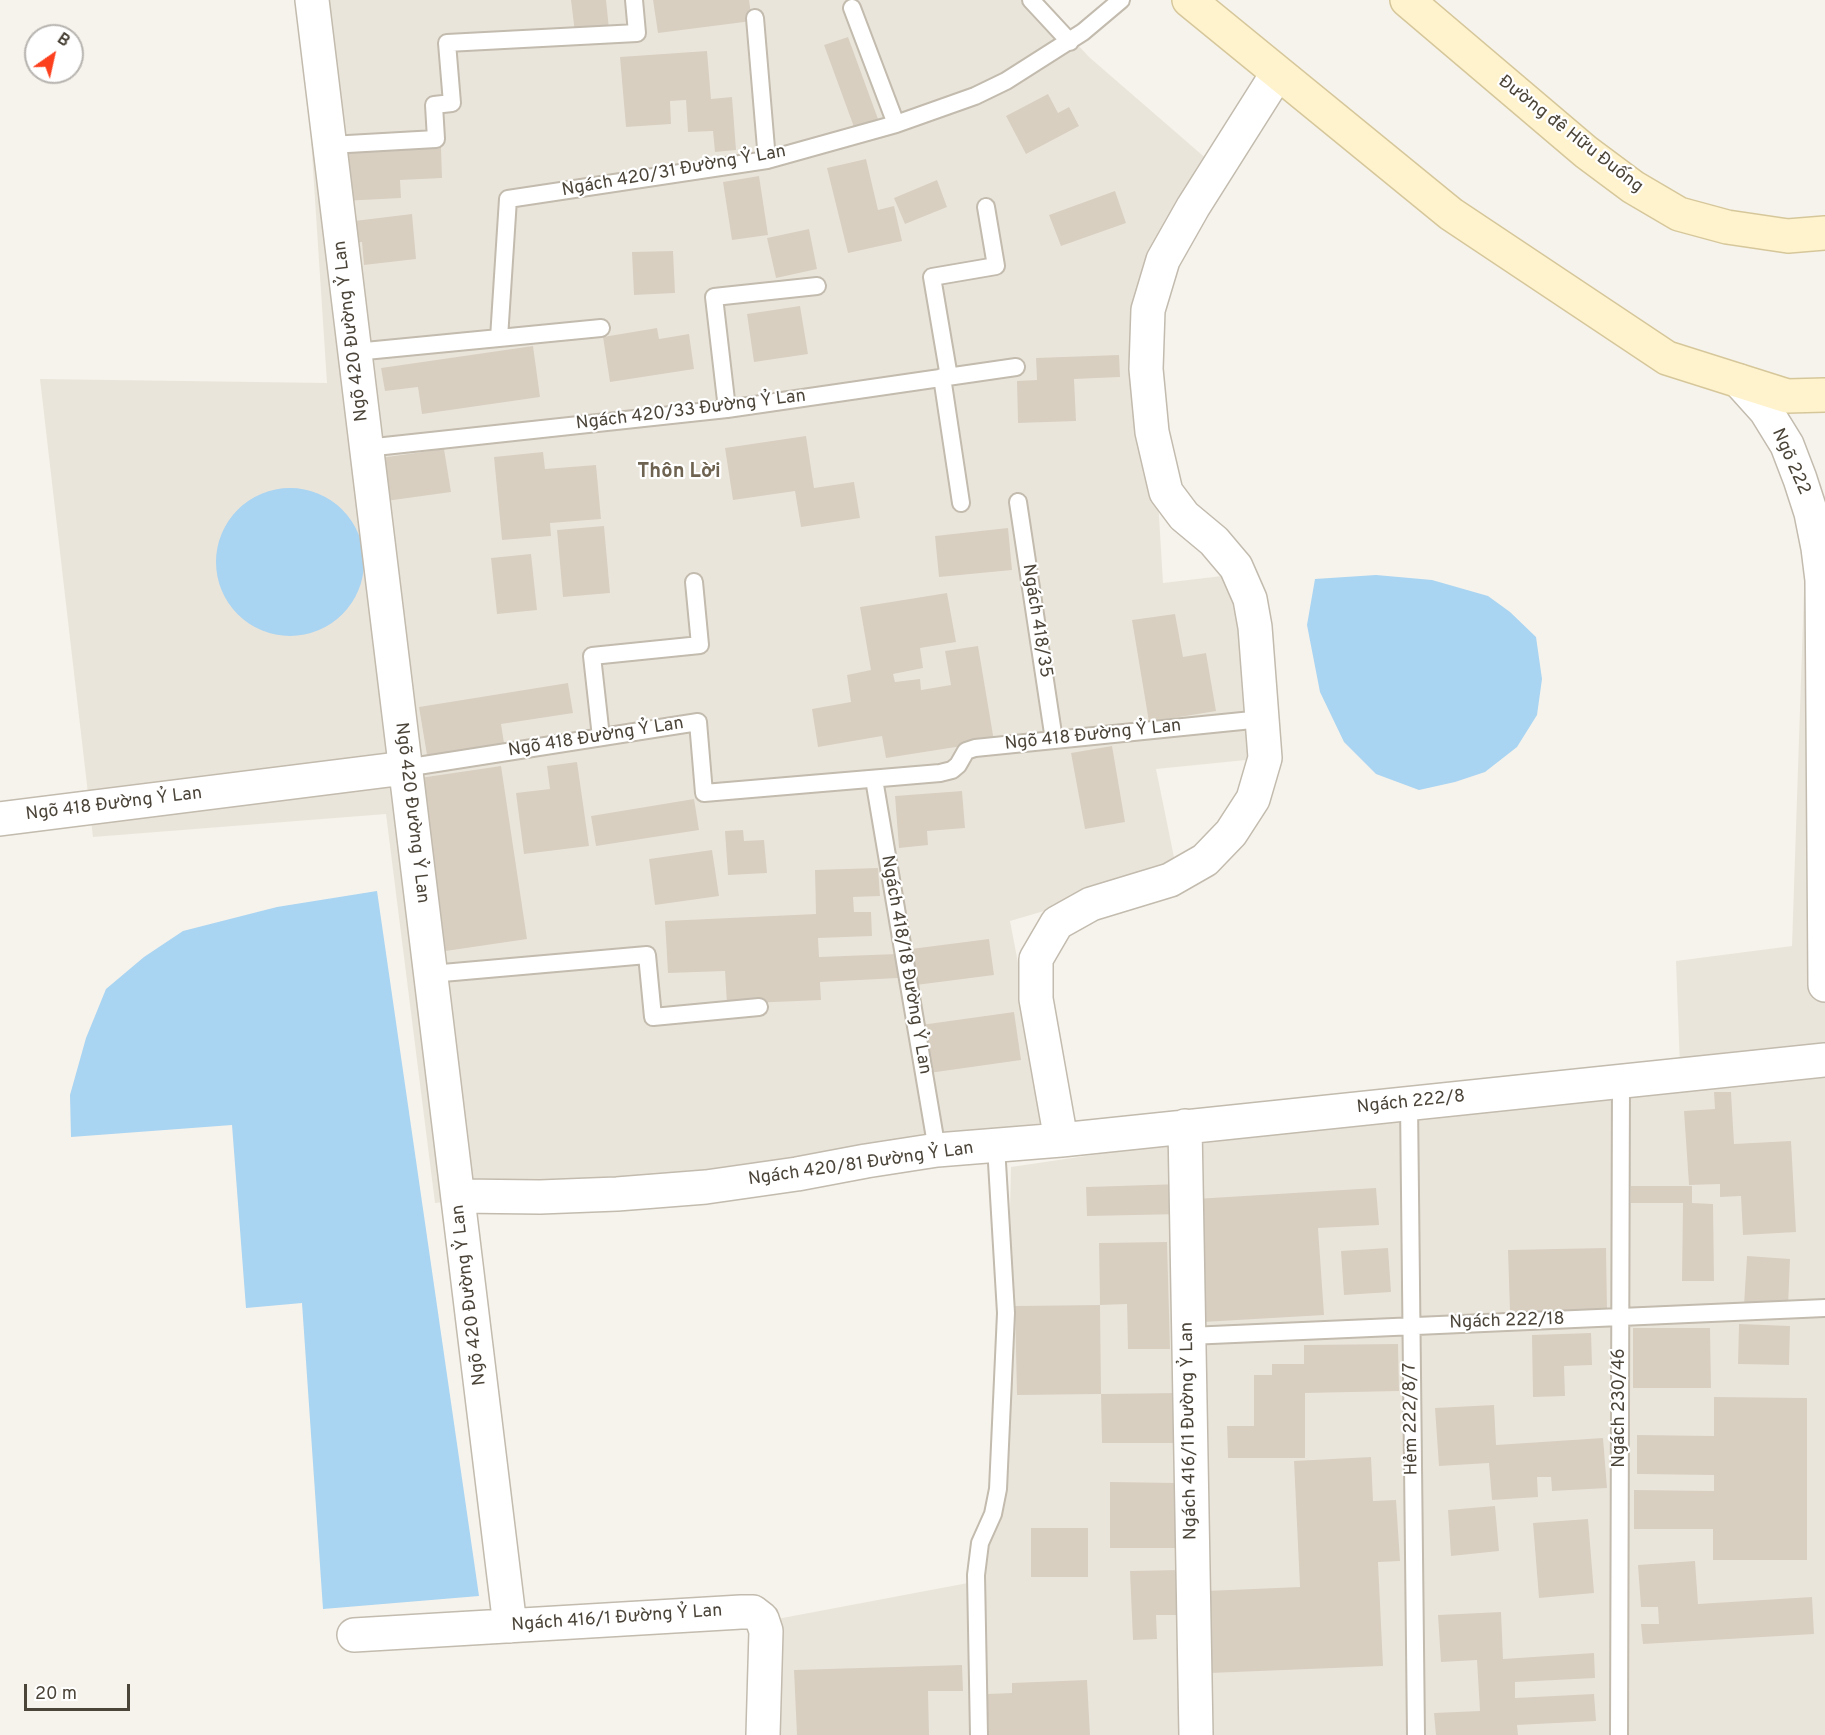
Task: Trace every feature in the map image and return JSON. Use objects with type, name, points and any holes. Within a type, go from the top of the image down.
[{"type":"street","name":"Ngõ 420 Đường Ỷ Lan","points":[[312,0],[510,1626]]},
{"type":"street","points":[[1189,0],[1450,214],[1667,358],[1787,396],[1825,395]]},
{"type":"street","name":"Đường đê Hữu Đuống","points":[[1407,0],[1586,152],[1633,187],[1679,214],[1727,227],[1788,236],[1825,233]]},
{"type":"street","points":[[1061,1140],[1036,999],[1036,959],[1057,923],[1091,904],[1170,880],[1205,860],[1231,833],[1253,799],[1264,758],[1256,627],[1250,599],[1236,567],[1214,541],[1184,516],[1166,492],[1152,432],[1146,369],[1148,310],[1163,260],[1193,207],[1277,74]]},
{"type":"street","name":"Ngõ 222","points":[[1739,381],[1766,411],[1786,445],[1811,513],[1823,580],[1825,985]]},
{"type":"street","name":"Ngõ 418 Đường Ỷ Lan","points":[[0,819],[405,768]]},
{"type":"street","name":"Ngách 222/8","points":[[996,1146],[1825,1060]]},
{"type":"street","name":"Ngách 416/11 Đường Ỷ Lan","points":[[1185,1126],[1196,1735]]},
{"type":"street","name":"Ngách 420/81 Đường Ỷ Lan","points":[[458,1196],[540,1197],[706,1187],[937,1150],[996,1146]]},
{"type":"street","name":"Ngách 416/1 Đường Ỷ Lan","points":[[354,1635],[753,1612],[762,1619],[766,1631],[763,1735]]},
{"type":"lane","points":[[330,145],[436,139],[434,105],[452,103],[447,43],[637,33],[634,0]]},
{"type":"lane","points":[[1031,0],[1070,42]]},
{"type":"lane","name":"Ngách 420/31 Đường Ỷ Lan","points":[[499,338],[508,200],[766,160],[896,124],[975,96],[1006,81],[1070,42],[1121,0]]},
{"type":"lane","points":[[852,8],[896,124]]},
{"type":"lane","points":[[755,18],[766,160]]},
{"type":"lane","points":[[961,504],[932,277],[996,266],[986,207]]},
{"type":"lane","points":[[727,409],[714,297],[817,286]]},
{"type":"lane","points":[[355,352],[601,328]]},
{"type":"lane","name":"Ngách 420/33 Đường Ỷ Lan","points":[[366,448],[727,409],[1016,367]]},
{"type":"lane","name":"Ngách 418/35","points":[[1018,502],[1054,740]]},
{"type":"lane","points":[[601,738],[592,656],[700,645],[694,582]]},
{"type":"lane","name":"Ngõ 418 Đường Ỷ Lan","points":[[405,768],[698,722],[704,793],[940,773],[958,765],[966,751],[975,748],[1262,718]]},
{"type":"lane","name":"Ngách 418/18 Đường Ỷ Lan","points":[[874,779],[937,1150]]},
{"type":"lane","points":[[431,974],[647,955],[653,1017],[759,1007]]},
{"type":"lane","name":"Ngách 230/46","points":[[1620,1735],[1621,1082]]},
{"type":"lane","name":"Hẻm 222/8/7","points":[[1409,1103],[1416,1735]]},
{"type":"lane","name":"Ngách 420/81 Đường Ỷ Lan","points":[[979,1735],[976,1575],[980,1543],[993,1514],[998,1489],[1006,1313],[996,1146]]},
{"type":"lane","name":"Ngách 222/18","points":[[1189,1336],[1825,1308]]},
{"type":"shaded area","points":[[302,0],[1036,0],[1089,57],[1224,174],[1146,299],[1163,583],[1239,574],[1256,759],[1156,769],[1177,872],[1010,921],[1051,1136],[435,1203],[386,814],[93,837],[40,379],[327,383]]},
{"type":"shaded area","points":[[1825,560],[1825,1735],[775,1735],[777,1619],[968,1583],[976,1533],[1003,1509],[1011,1167],[1680,1068],[1676,961],[1792,946],[1805,561]]},
{"type":"water","points":[[290,488],[318,494],[342,510],[358,534],[364,562],[358,590],[342,614],[318,630],[290,636],[262,630],[238,614],[222,590],[216,562],[222,534],[238,510],[262,494]]},
{"type":"water","points":[[1376,575],[1432,580],[1488,596],[1510,612],[1536,637],[1542,679],[1537,715],[1517,747],[1485,772],[1419,790],[1376,774],[1344,742],[1320,692],[1307,625],[1315,579]]},
{"type":"water","points":[[377,891],[479,1596],[323,1609],[302,1303],[246,1308],[232,1125],[71,1137],[70,1095],[86,1038],[106,989],[144,957],[183,931],[277,907]]},
{"type":"building","points":[[571,0],[606,0],[609,29],[575,33]]},
{"type":"building","points":[[653,0],[749,0],[752,21],[658,33]]},
{"type":"building","points":[[848,37],[878,119],[854,127],[824,45]]},
{"type":"building","points":[[707,51],[711,99],[732,97],[736,150],[715,152],[713,131],[688,132],[686,100],[670,101],[671,124],[626,127],[620,57]]},
{"type":"building","points":[[1048,94],[1058,113],[1069,107],[1079,126],[1026,154],[1006,116]]},
{"type":"building","points":[[441,148],[442,178],[400,180],[401,198],[342,201],[339,153]]},
{"type":"building","points":[[866,159],[878,210],[894,206],[902,241],[848,253],[827,168]]},
{"type":"building","points":[[759,176],[768,235],[732,240],[723,182]]},
{"type":"building","points":[[937,180],[947,207],[905,224],[894,198]]},
{"type":"building","points":[[1115,191],[1126,223],[1061,246],[1049,215]]},
{"type":"building","points":[[412,214],[416,259],[364,265],[362,242],[348,243],[346,222]]},
{"type":"building","points":[[809,229],[817,269],[776,278],[767,238]]},
{"type":"building","points":[[673,251],[675,293],[634,295],[632,252]]},
{"type":"building","points":[[800,306],[808,354],[754,362],[747,314]]},
{"type":"building","points":[[657,328],[659,339],[689,334],[694,369],[610,382],[603,337]]},
{"type":"building","points":[[533,346],[540,397],[422,414],[418,387],[385,391],[381,368]]},
{"type":"building","points":[[1119,355],[1120,377],[1074,379],[1076,421],[1018,423],[1017,381],[1037,380],[1036,358]]},
{"type":"building","points":[[806,436],[814,488],[854,482],[860,518],[801,527],[795,491],[733,500],[725,448]]},
{"type":"building","points":[[444,449],[451,492],[386,501],[380,458]]},
{"type":"building","points":[[543,452],[545,469],[596,465],[601,519],[550,523],[551,536],[502,540],[494,457]]},
{"type":"building","points":[[604,526],[610,593],[563,597],[557,530]]},
{"type":"building","points":[[1008,528],[1012,570],[939,577],[935,536]]},
{"type":"building","points":[[531,554],[537,610],[497,614],[491,558]]},
{"type":"building","points":[[947,593],[956,642],[920,648],[923,668],[893,674],[895,682],[920,679],[921,690],[951,685],[945,651],[978,646],[994,741],[886,758],[882,736],[818,747],[812,709],[851,702],[847,675],[871,670],[860,607]]},
{"type":"building","points":[[1175,614],[1183,657],[1206,653],[1216,711],[1149,722],[1132,620]]},
{"type":"building","points":[[568,683],[573,713],[501,724],[504,743],[427,755],[419,707]]},
{"type":"building","points":[[1112,746],[1125,822],[1085,829],[1071,753]]},
{"type":"building","points":[[577,762],[589,846],[524,854],[516,793],[550,789],[547,766]]},
{"type":"building","points":[[501,766],[527,939],[439,952],[413,779]]},
{"type":"building","points":[[962,791],[965,828],[927,831],[928,845],[899,848],[895,796]]},
{"type":"building","points":[[694,799],[699,830],[596,846],[591,816]]},
{"type":"building","points":[[743,830],[744,841],[764,840],[767,873],[728,875],[725,831]]},
{"type":"building","points":[[712,850],[719,896],[655,905],[649,859]]},
{"type":"building","points":[[878,868],[880,896],[853,897],[854,912],[871,912],[872,936],[818,938],[819,957],[897,954],[898,978],[820,982],[821,1000],[727,1004],[725,971],[668,973],[665,921],[816,914],[815,870]]},
{"type":"building","points":[[989,939],[994,975],[916,985],[911,949]]},
{"type":"building","points":[[1014,1012],[1021,1060],[929,1073],[921,1025]]},
{"type":"building","points":[[1714,1092],[1731,1092],[1734,1144],[1791,1141],[1796,1232],[1743,1235],[1741,1196],[1720,1197],[1720,1184],[1689,1185],[1684,1111],[1715,1109]]},
{"type":"building","points":[[1182,1184],[1183,1214],[1087,1216],[1086,1187]]},
{"type":"building","points":[[1631,1186],[1692,1186],[1692,1203],[1713,1204],[1714,1281],[1682,1281],[1683,1203],[1631,1203]]},
{"type":"building","points":[[1376,1188],[1379,1225],[1318,1228],[1324,1315],[1203,1322],[1195,1199]]},
{"type":"building","points":[[1167,1242],[1170,1349],[1128,1349],[1127,1304],[1100,1305],[1099,1243]]},
{"type":"building","points":[[1388,1248],[1391,1292],[1344,1295],[1341,1251]]},
{"type":"building","points":[[1606,1248],[1607,1310],[1510,1312],[1508,1250]]},
{"type":"building","points":[[1747,1256],[1790,1259],[1788,1307],[1744,1305]]},
{"type":"building","points":[[1100,1305],[1101,1394],[1017,1395],[1015,1306]]},
{"type":"building","points":[[1739,1324],[1790,1326],[1789,1365],[1738,1364]]},
{"type":"building","points":[[1633,1328],[1710,1328],[1711,1388],[1633,1388]]},
{"type":"building","points":[[1591,1333],[1592,1365],[1564,1366],[1565,1396],[1533,1397],[1532,1335]]},
{"type":"building","points":[[1398,1344],[1399,1391],[1305,1393],[1305,1458],[1228,1458],[1227,1426],[1254,1426],[1254,1375],[1272,1375],[1272,1364],[1304,1364],[1304,1345]]},
{"type":"building","points":[[1177,1393],[1178,1443],[1102,1443],[1101,1394]]},
{"type":"building","points":[[1714,1397],[1807,1398],[1807,1560],[1713,1560],[1713,1529],[1634,1529],[1634,1490],[1714,1491],[1714,1475],[1637,1474],[1637,1435],[1714,1436]]},
{"type":"building","points":[[1494,1405],[1496,1445],[1603,1438],[1607,1488],[1552,1491],[1551,1477],[1537,1477],[1538,1497],[1492,1500],[1489,1463],[1439,1466],[1435,1408]]},
{"type":"building","points":[[1371,1457],[1373,1501],[1396,1500],[1400,1561],[1378,1562],[1383,1666],[1210,1673],[1206,1591],[1300,1587],[1294,1461]]},
{"type":"building","points":[[1110,1482],[1177,1483],[1177,1548],[1110,1548]]},
{"type":"building","points":[[1495,1506],[1499,1551],[1451,1556],[1448,1510]]},
{"type":"building","points":[[1588,1519],[1594,1593],[1539,1598],[1533,1523]]},
{"type":"building","points":[[1031,1528],[1088,1528],[1088,1577],[1031,1577]]},
{"type":"building","points":[[1695,1561],[1698,1604],[1812,1597],[1814,1634],[1643,1644],[1641,1624],[1659,1624],[1658,1607],[1641,1607],[1638,1565]]},
{"type":"building","points":[[1181,1570],[1182,1615],[1156,1615],[1157,1639],[1133,1640],[1130,1571]]},
{"type":"building","points":[[1501,1612],[1503,1659],[1594,1653],[1595,1678],[1515,1682],[1515,1698],[1594,1694],[1596,1721],[1517,1725],[1518,1735],[1436,1735],[1434,1713],[1480,1711],[1477,1660],[1441,1662],[1438,1615]]},
{"type":"building","points":[[962,1665],[963,1691],[928,1691],[929,1735],[797,1735],[794,1670]]},
{"type":"building","points":[[1087,1680],[1090,1735],[989,1735],[987,1694],[1012,1693],[1012,1683]]},
{"type":"district","name":"Thôn Lời","points":[[679,473]]}]
